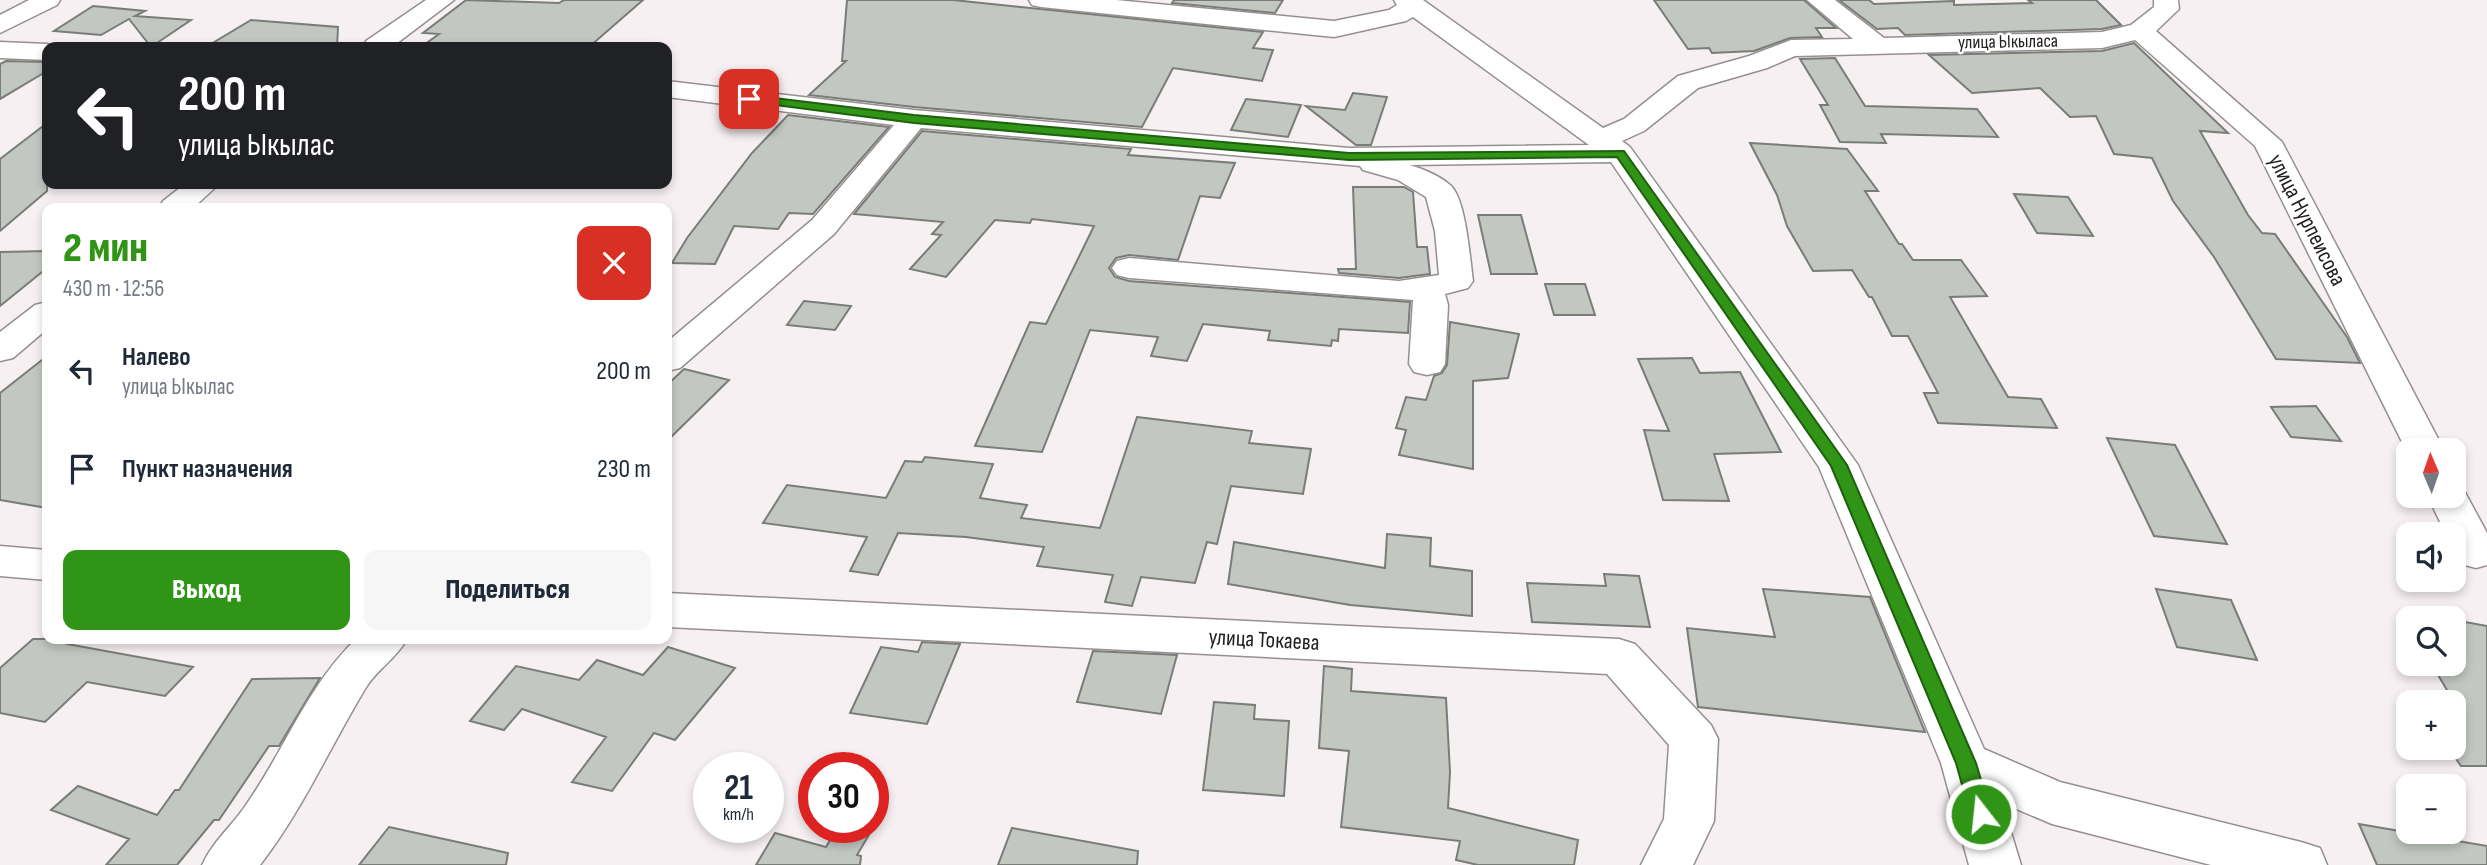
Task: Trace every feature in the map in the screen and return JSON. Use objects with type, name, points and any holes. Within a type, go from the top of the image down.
[{"type":"street","points":[[0,25],[48,0]]},
{"type":"street","points":[[382,42],[442,0]]},
{"type":"street","points":[[1041,0],[1334,29],[1397,16],[1410,2],[1610,146],[1839,465],[1966,763],[1995,865]]},
{"type":"street","points":[[1819,0],[1876,44]]},
{"type":"street","points":[[2140,31],[2166,9],[2166,0]]},
{"type":"street","name":"улица Ыкыласа","points":[[1610,146],[1688,82],[1758,62],[1791,48],[2102,40],[2140,31]]},
{"type":"street","name":"улица Нурпеисова","points":[[2140,31],[2267,142],[2419,438]]},
{"type":"street","points":[[0,50],[42,52]]},
{"type":"street","points":[[672,90],[914,119],[1349,157],[1610,146]]},
{"type":"street","points":[[672,355],[823,227],[914,119]]},
{"type":"street","points":[[1129,268],[1362,290],[1427,289],[1455,281],[1451,231],[1440,192],[1409,174],[1349,157]]},
{"type":"street","points":[[180,203],[198,189]]},
{"type":"street","points":[[1427,289],[1431,305],[1427,363]]},
{"type":"street","points":[[0,350],[42,316]]},
{"type":"street","points":[[2454,508],[2476,552]]},
{"type":"street","points":[[0,561],[42,565]]},
{"type":"street","name":"улица Токаева","points":[[672,610],[1619,657],[1694,739],[1689,821],[1668,865]]},
{"type":"street","points":[[228,865],[264,821],[351,672],[379,644]]},
{"type":"street","points":[[1966,763],[2052,802],[2301,865]]},
{"type":"building","points":[[466,0],[559,3],[564,0],[643,0],[595,42],[428,42],[439,34],[423,33]]},
{"type":"building","points":[[847,0],[953,0],[1263,32],[1253,48],[1273,50],[1262,81],[1173,68],[1142,127],[809,95],[846,61],[842,61]]},
{"type":"building","points":[[1174,0],[1283,0],[1275,13],[1172,3]]},
{"type":"building","points":[[1654,0],[1804,0],[1836,28],[1816,28],[1822,37],[1790,38],[1754,51],[1712,53],[1709,48],[1688,49]]},
{"type":"building","points":[[1839,0],[1869,0],[1874,4],[1954,1],[1954,5],[2032,3],[2028,0],[2096,0],[2121,25],[2102,29],[1905,35],[1898,28],[1877,29]]},
{"type":"building","points":[[93,6],[145,11],[135,16],[191,20],[158,42],[147,42],[129,19],[101,35],[54,31]]},
{"type":"building","points":[[251,20],[338,27],[337,42],[214,42]]},
{"type":"building","points":[[2134,43],[2228,133],[2200,131],[2248,215],[2262,233],[2275,234],[2347,337],[2360,363],[2276,359],[2214,257],[2173,201],[2152,158],[2114,154],[2096,116],[2070,117],[2040,88],[1972,93],[1929,55],[2102,51]]},
{"type":"building","points":[[1835,58],[1865,106],[1977,109],[1998,137],[1881,134],[1886,143],[1840,142],[1820,105],[1828,105],[1800,59]]},
{"type":"building","points":[[6,61],[42,62],[42,74],[0,99],[0,64]]},
{"type":"building","points":[[1353,93],[1387,97],[1371,145],[1356,145],[1306,106],[1345,110]]},
{"type":"building","points":[[1246,99],[1301,105],[1288,137],[1231,130]]},
{"type":"building","points":[[788,115],[889,127],[813,214],[789,213],[778,229],[734,226],[715,264],[672,263],[687,238],[752,153]]},
{"type":"building","points":[[42,127],[42,189],[47,191],[0,231],[0,159]]},
{"type":"building","points":[[922,131],[1131,149],[1128,155],[1235,163],[1220,198],[1200,196],[1178,260],[1129,255],[1116,258],[1109,268],[1115,277],[1129,281],[1410,302],[1408,333],[1339,329],[1338,341],[1332,340],[1331,346],[1268,340],[1270,331],[1203,324],[1187,361],[1151,356],[1158,337],[1090,330],[1042,452],[975,446],[1030,322],[1046,324],[1094,226],[1032,219],[1030,223],[995,220],[946,277],[910,269],[941,235],[932,234],[943,222],[854,214]]},
{"type":"building","points":[[1750,143],[1847,149],[1878,191],[1865,191],[1899,244],[1902,244],[1913,260],[1961,260],[1987,296],[1950,297],[2008,397],[2041,399],[2057,428],[1938,423],[1924,393],[1938,393],[1908,336],[1892,336],[1872,297],[1869,297],[1852,270],[1813,271],[1787,226],[1777,195]]},
{"type":"building","points":[[1353,187],[1404,187],[1413,192],[1417,247],[1427,247],[1430,274],[1399,278],[1339,273],[1338,269],[1356,269]]},
{"type":"building","points":[[2014,194],[2068,197],[2093,236],[2037,233]]},
{"type":"building","points":[[1478,215],[1521,215],[1537,274],[1491,274]]},
{"type":"building","points":[[42,251],[42,272],[0,306],[0,252]]},
{"type":"building","points":[[1545,284],[1585,284],[1595,315],[1554,315]]},
{"type":"building","points":[[804,301],[851,306],[835,330],[787,325]]},
{"type":"building","points":[[1450,322],[1519,334],[1508,378],[1473,381],[1473,469],[1399,455],[1406,430],[1396,428],[1406,397],[1426,400],[1434,376],[1442,373],[1447,365]]},
{"type":"building","points":[[1692,358],[1700,373],[1740,372],[1781,452],[1714,454],[1729,501],[1663,500],[1644,430],[1669,431],[1638,359]]},
{"type":"building","points":[[42,360],[42,507],[0,500],[0,393]]},
{"type":"building","points":[[684,369],[729,380],[672,436],[672,380]]},
{"type":"building","points":[[2316,406],[2341,441],[2291,437],[2271,407]]},
{"type":"building","points":[[1137,417],[1252,431],[1249,443],[1311,449],[1303,494],[1231,486],[1217,544],[1207,542],[1195,583],[1141,577],[1132,606],[1105,602],[1113,575],[1037,566],[1044,547],[966,537],[898,533],[878,575],[850,571],[867,537],[763,523],[787,485],[886,498],[905,461],[922,462],[925,457],[993,464],[980,498],[1027,505],[1021,518],[1100,528]]},
{"type":"building","points":[[2107,438],[2175,445],[2227,544],[2154,536]]},
{"type":"building","points":[[1387,534],[1431,538],[1430,566],[1472,571],[1472,616],[1350,605],[1228,584],[1234,542],[1385,568]]},
{"type":"building","points":[[1604,574],[1639,576],[1650,627],[1532,622],[1527,583],[1606,586]]},
{"type":"building","points":[[1763,589],[1870,597],[1925,732],[1698,707],[1687,628],[1775,637]]},
{"type":"building","points":[[2156,589],[2231,600],[2257,660],[2177,647]]},
{"type":"building","points":[[2466,622],[2487,626],[2487,766],[2461,766],[2457,760],[2466,760],[2466,690],[2447,690],[2439,676],[2466,676]]},
{"type":"building","points":[[33,639],[42,639],[42,644],[67,644],[193,667],[165,696],[87,682],[45,722],[0,713],[0,668]]},
{"type":"building","points":[[922,642],[960,644],[927,724],[850,713],[881,647],[918,652]]},
{"type":"building","points":[[668,647],[735,668],[675,740],[654,733],[612,791],[572,782],[606,737],[522,709],[504,730],[470,721],[516,666],[579,680],[597,660],[643,675]]},
{"type":"building","points":[[1093,651],[1177,655],[1161,714],[1077,702]]},
{"type":"building","points":[[1324,666],[1352,669],[1351,691],[1446,698],[1450,772],[1448,808],[1578,840],[1574,865],[1478,865],[1456,860],[1460,841],[1341,827],[1349,751],[1319,748]]},
{"type":"building","points":[[320,678],[279,746],[269,746],[219,820],[214,820],[177,865],[106,865],[129,839],[51,810],[78,786],[157,815],[175,790],[179,790],[252,679]]},
{"type":"building","points":[[1214,702],[1255,705],[1254,719],[1289,721],[1284,796],[1203,790]]},
{"type":"building","points":[[2359,824],[2396,830],[2396,844],[2466,842],[2487,846],[2487,865],[2377,865]]},
{"type":"building","points":[[389,827],[508,853],[506,865],[359,865]]},
{"type":"building","points":[[1012,828],[1138,851],[1137,865],[998,865]]},
{"type":"building","points":[[784,835],[798,839],[798,843],[826,847],[828,843],[864,843],[857,855],[861,856],[860,865],[756,865],[769,843],[784,843]]},
{"type":"route","points":[[749,99],[914,119],[1349,157],[1620,153],[1839,465],[1966,763],[1981,814]]}]
